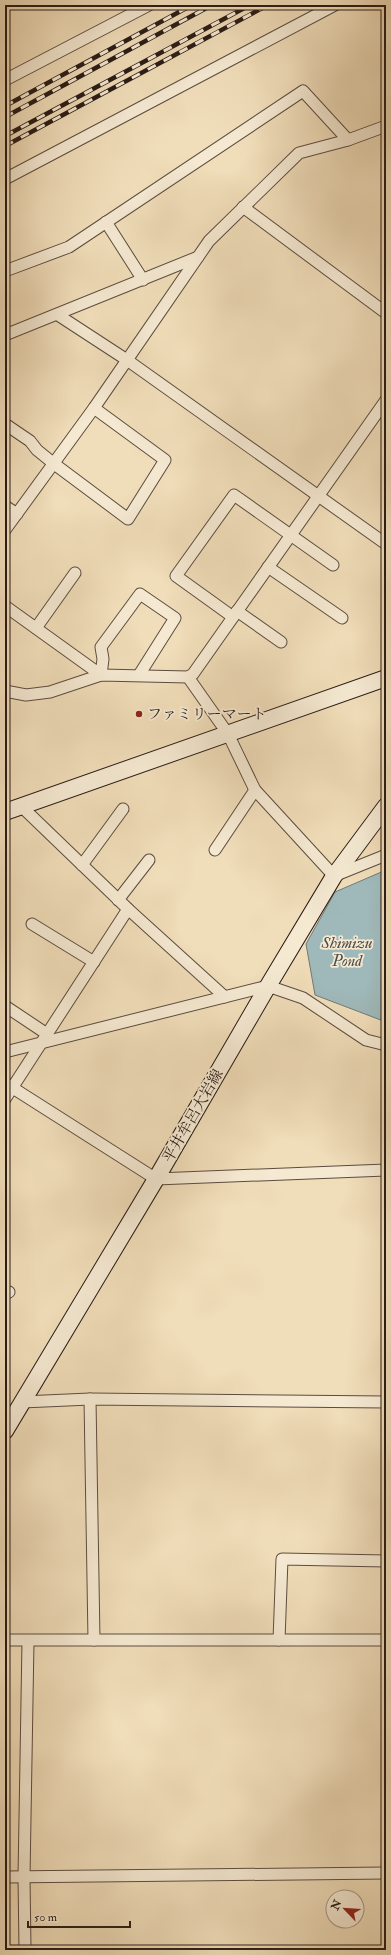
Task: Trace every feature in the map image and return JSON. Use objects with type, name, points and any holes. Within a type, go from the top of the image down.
[{"type":"main road","points":[[5,812],[386,678]]},
{"type":"main road","name":"平井牟呂大岩線","points":[[5,1431],[156,1179],[334,876],[386,806]]},
{"type":"street","points":[[5,80],[148,5]]},
{"type":"street","points":[[5,179],[335,5]]},
{"type":"street","points":[[5,271],[70,247],[303,91],[348,140]]},
{"type":"street","points":[[5,530],[94,408],[209,241],[299,153],[348,140],[386,126]]},
{"type":"street","points":[[243,207],[386,313]]},
{"type":"street","points":[[106,222],[143,280]]},
{"type":"street","points":[[5,336],[198,257]]},
{"type":"street","points":[[58,315],[127,360],[386,544]]},
{"type":"street","points":[[5,691],[26,695],[50,692],[101,675],[188,676],[193,674],[386,400]]},
{"type":"street","points":[[5,424],[30,441],[36,450],[128,519],[165,460],[94,408]]},
{"type":"street","points":[[281,642],[176,576],[234,495],[333,565]]},
{"type":"street","points":[[5,506],[17,514]]},
{"type":"street","points":[[268,567],[342,618]]},
{"type":"street","points":[[36,628],[75,573]]},
{"type":"street","points":[[101,675],[103,659],[101,647],[140,594],[175,618],[139,675]]},
{"type":"street","points":[[5,606],[101,675]]},
{"type":"street","points":[[188,676],[228,734],[255,790],[334,876],[386,855]]},
{"type":"street","points":[[215,850],[255,790]]},
{"type":"street","points":[[21,806],[118,900],[225,997]]},
{"type":"street","points":[[82,865],[123,810]]},
{"type":"street","points":[[118,900],[149,860]]},
{"type":"street","points":[[5,1099],[8,1086],[44,1038],[128,909]]},
{"type":"street","points":[[32,924],[94,962]]},
{"type":"street","points":[[5,1052],[44,1038],[268,986],[303,998],[366,1040],[386,1044]]},
{"type":"street","points":[[5,1006],[44,1038]]},
{"type":"street","points":[[8,1086],[156,1179],[386,1170]]},
{"type":"street","points":[[22,1402],[90,1399],[386,1402]]},
{"type":"street","points":[[90,1399],[94,1640]]},
{"type":"street","points":[[280,1640],[282,1559],[386,1561]]},
{"type":"street","points":[[5,1640],[386,1640]]},
{"type":"street","points":[[25,1950],[24,1877],[28,1641]]},
{"type":"street","points":[[5,1877],[386,1873]]},
{"type":"water","name":"Shimizu Pond","points":[[386,870],[386,1022],[315,995],[306,944],[335,892]]},
{"type":"railway","points":[[5,106],[192,5]]},
{"type":"railway","points":[[5,117],[212,5]]},
{"type":"railway","points":[[5,136],[250,5]]},
{"type":"railway","points":[[5,146],[268,5]]},
{"type":"place","name":"ファミリーマート","points":[[139,714]]}]
